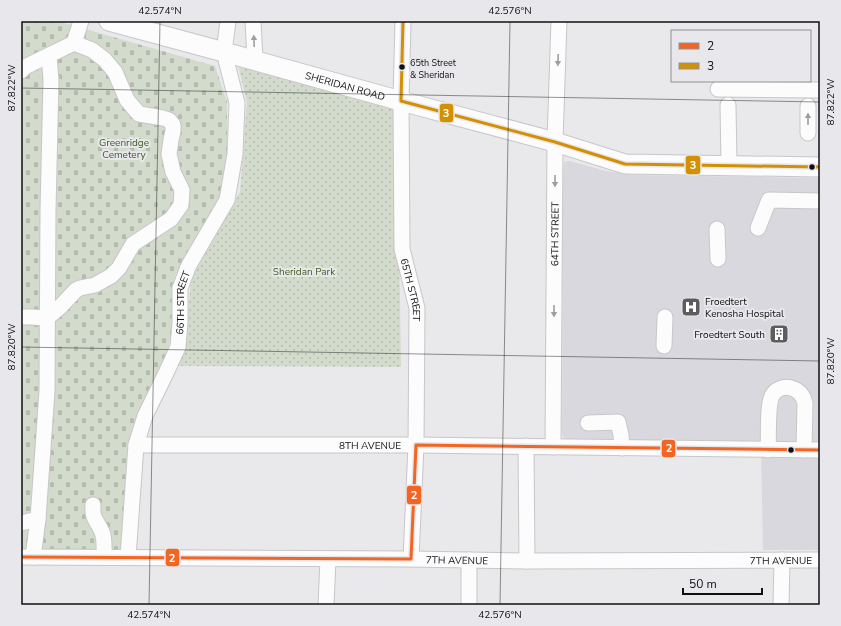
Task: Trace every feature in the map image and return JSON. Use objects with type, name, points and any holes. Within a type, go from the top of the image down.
[{"type":"main road","name":"SHERIDAN ROAD","points":[[118,22],[401,101],[555,142],[625,164],[820,167]]},
{"type":"street","points":[[21,71],[25,67],[74,43],[81,21]]},
{"type":"street","points":[[224,52],[228,21]]},
{"type":"street","points":[[253,21],[255,60]]},
{"type":"street","name":"65TH STREET","points":[[403,21],[401,101],[402,249],[417,308],[416,445],[411,559]]},
{"type":"street","name":"64TH STREET","points":[[553,447],[555,142],[559,21]]},
{"type":"street","points":[[21,317],[47,318],[76,290],[95,285],[110,276],[119,268],[133,244],[171,219],[181,204],[182,190],[172,172],[170,154],[173,125],[169,120],[163,118],[140,114],[127,100],[115,72],[105,60],[92,50],[74,43]]},
{"type":"street","name":"66TH STREET","points":[[128,557],[136,445],[145,416],[178,347],[180,288],[182,282],[189,265],[228,200],[235,154],[237,103],[224,52]]},
{"type":"street","points":[[27,557],[38,519],[47,391],[48,210],[51,80],[49,56]]},
{"type":"street","points":[[718,89],[820,90]]},
{"type":"street","points":[[728,105],[729,165]]},
{"type":"street","points":[[808,106],[808,133]]},
{"type":"street","points":[[758,228],[769,200],[820,201]]},
{"type":"street","points":[[717,229],[718,259]]},
{"type":"street","points":[[664,346],[665,317]]},
{"type":"street","points":[[768,450],[770,403],[772,394],[779,389],[786,387],[799,391],[805,403],[804,450]]},
{"type":"street","points":[[588,423],[618,422],[622,448]]},
{"type":"street","name":"8TH AVENUE","points":[[136,445],[416,445],[820,450]]},
{"type":"street","points":[[526,446],[527,561]]},
{"type":"street","points":[[93,505],[92,514],[104,538],[104,557]]},
{"type":"street","points":[[21,523],[38,519]]},
{"type":"street","name":"7TH AVENUE","points":[[27,557],[527,561],[820,560]]},
{"type":"street","points":[[326,605],[328,559]]},
{"type":"street","points":[[469,560],[469,605]]},
{"type":"street","points":[[781,605],[782,560]]},
{"type":"shaded area","name":"Froedtert Kenosha Hospital","points":[[567,161],[606,171],[634,175],[820,178],[820,550],[763,550],[761,444],[566,439],[563,437],[563,181],[564,162]]},
{"type":"green space","name":"Greenridge Cemetery","points":[[21,21],[57,21],[215,66],[227,102],[227,155],[221,194],[175,276],[173,324],[166,360],[129,439],[122,549],[21,549]]},
{"type":"green space","name":"Sheridan Park","points":[[238,65],[397,107],[401,367],[176,366],[186,338],[191,279],[240,192],[247,102]]},
{"type":"transit line","name":"3","points":[[403,21],[401,101],[555,142],[625,164],[820,167]]},
{"type":"transit line","name":"2","points":[[21,557],[411,559],[416,445],[820,450]]},
{"type":"place","name":"65th Street & Sheridan","points":[[402,67]]},
{"type":"place","name":"Froedtert Kenosha Hospital","points":[[691,307]]},
{"type":"place","name":"Froedtert South","points":[[779,334]]}]
